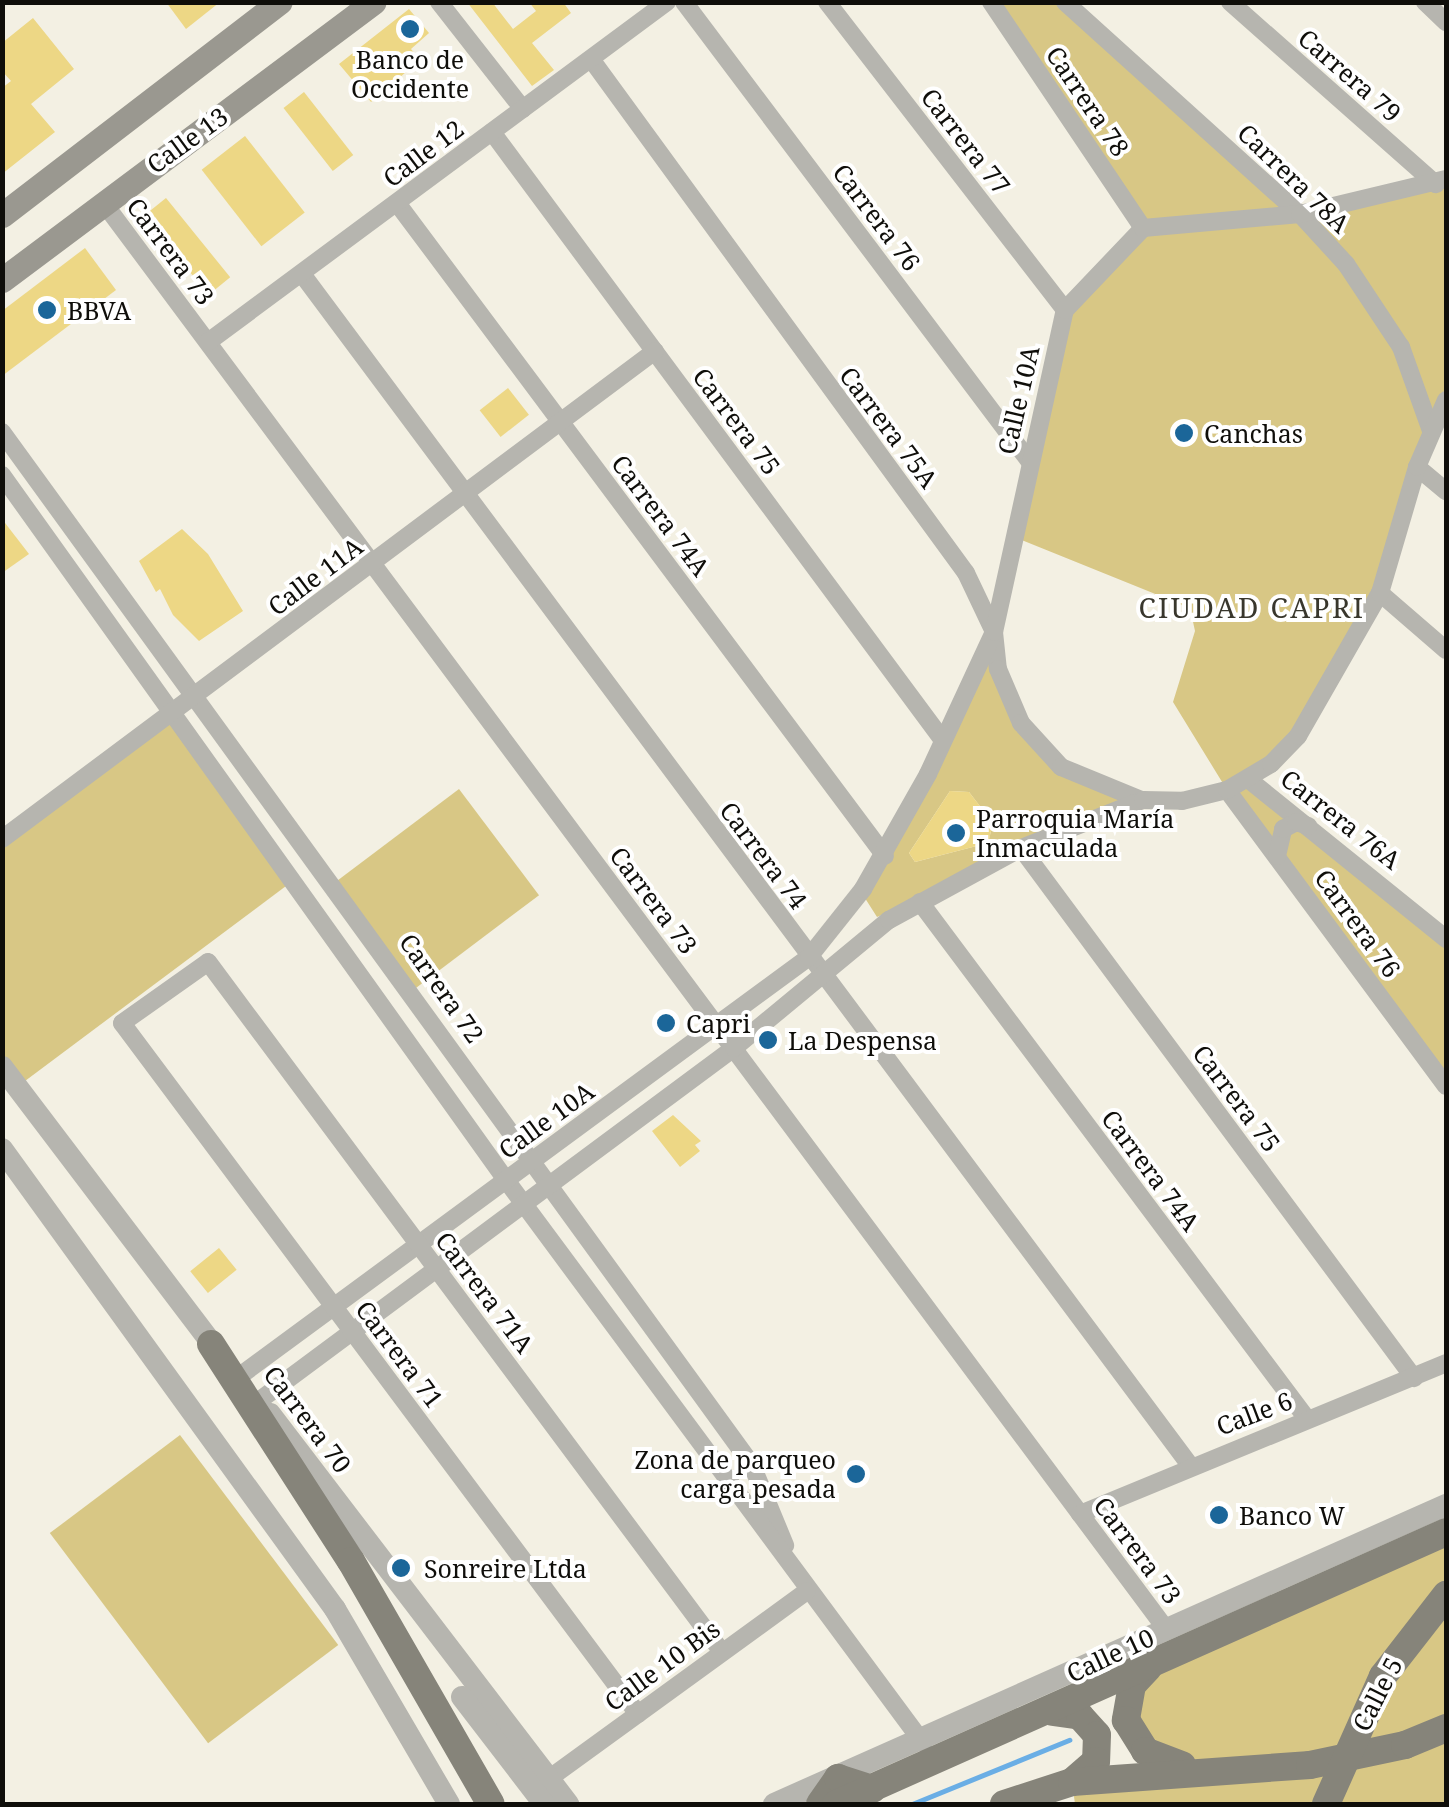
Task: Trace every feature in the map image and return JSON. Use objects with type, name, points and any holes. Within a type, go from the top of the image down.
[{"type":"main road","name":"Calle 13","points":[[2,280],[374,2]]},
{"type":"main road","name":"Calle 13","points":[[2,215],[274,6]]},
{"type":"main road","points":[[210,1344],[352,1561],[491,1804]]},
{"type":"main road","name":"Calle 10","points":[[837,1791],[872,1789],[1053,1712],[1170,1640],[1446,1532]]},
{"type":"main road","name":"Calle 5","points":[[1326,1804],[1383,1676],[1446,1596]]},
{"type":"main road","points":[[1170,1640],[1132,1685],[1126,1720],[1145,1751],[1203,1768]]},
{"type":"main road","points":[[1053,1712],[1080,1716],[1098,1735],[1096,1761],[1072,1782]]},
{"type":"main road","points":[[1010,1803],[1072,1782],[1203,1768],[1310,1765],[1405,1745],[1446,1728]]},
{"type":"main road","points":[[820,1804],[837,1791]]},
{"type":"street","points":[[438,2],[523,110]]},
{"type":"street","name":"Calle 12","points":[[208,342],[667,2]]},
{"type":"street","name":"Carrera 76","points":[[684,2],[1030,462]]},
{"type":"street","name":"Carrera 77","points":[[828,2],[1065,310]]},
{"type":"street","name":"Carrera 78","points":[[991,2],[1143,228]]},
{"type":"street","name":"Carrera 78A","points":[[1065,2],[1300,214],[1346,264],[1401,347],[1431,431]]},
{"type":"street","name":"Carrera 79","points":[[1230,2],[1441,182]]},
{"type":"street","points":[[1425,2],[1446,22]]},
{"type":"street","name":"Carrera 75A","points":[[590,59],[966,573],[994,632],[1007,697],[1039,747],[1086,782],[1142,800]]},
{"type":"street","name":"Carrera 75","points":[[492,132],[942,739]]},
{"type":"street","points":[[1065,310],[1143,228],[1300,214],[1441,182]]},
{"type":"street","name":"Carrera 73","points":[[103,202],[1170,1640]]},
{"type":"street","name":"Carrera 74A","points":[[396,203],[884,856]]},
{"type":"street","name":"Carrera 74","points":[[302,274],[1189,1464]]},
{"type":"street","name":"Calle 10A","points":[[241,1375],[809,957],[863,889],[884,856],[994,632],[1065,310]]},
{"type":"street","name":"Calle 11A","points":[[2,839],[200,696],[655,351]]},
{"type":"street","points":[[260,1400],[734,1048],[889,920],[1021,848],[1142,800],[1182,801],[1227,790],[1248,779],[1298,736],[1380,593],[1417,466],[1446,400]]},
{"type":"street","name":"Carrera 72","points":[[2,432],[200,696],[752,1464],[807,1591]]},
{"type":"street","points":[[1417,466],[1446,491]]},
{"type":"street","name":"Carrera 72","points":[[2,476],[524,1205],[923,1743]]},
{"type":"street","points":[[1380,593],[1446,650]]},
{"type":"street","name":"Carrera 76A","points":[[1248,779],[1446,939]]},
{"type":"street","name":"Carrera 76","points":[[1227,790],[1446,1086]]},
{"type":"street","points":[[1277,856],[1283,829],[1296,822],[1308,826]]},
{"type":"street","name":"Carrera 75","points":[[1021,848],[1414,1378]]},
{"type":"street","points":[[863,889],[871,913],[889,920]]},
{"type":"street","name":"Carrera 74A","points":[[920,902],[1307,1420]]},
{"type":"street","name":"Carrera 71A","points":[[122,1023],[208,962],[722,1652]]},
{"type":"street","name":"Carrera 71","points":[[122,1023],[638,1714]]},
{"type":"street","name":"Carrera 70","points":[[2,1067],[210,1344],[260,1400],[452,1660],[568,1804]]},
{"type":"street","points":[[2,1149],[324,1594],[449,1804]]},
{"type":"street","name":"Calle 6","points":[[1080,1514],[1189,1464],[1446,1364]]},
{"type":"street","name":"Calle 10","points":[[774,1804],[837,1791],[923,1743],[1170,1640],[1446,1505]]},
{"type":"street","name":"Calle 10 Bis","points":[[548,1780],[807,1591]]},
{"type":"street","points":[[452,1660],[462,1696],[544,1804]]},
{"type":"shaded area","points":[[991,3],[1065,3],[1300,214],[1446,179],[1446,400],[1380,593],[1316,706],[1249,779],[1446,939],[1446,1086],[1227,790],[1173,702],[1195,631],[1190,608],[1014,537],[1065,310],[1143,228]]},
{"type":"shaded area","points":[[994,632],[998,669],[1039,747],[1143,800],[877,917],[863,895]],"holes":[[[950,791],[969,792],[993,823],[988,843],[915,862],[909,853]]]},
{"type":"shaded area","points":[[174,713],[294,880],[17,1087],[3,1067],[3,839]]},
{"type":"shaded area","points":[[459,789],[539,895],[415,988],[335,882]]},
{"type":"shaded area","points":[[180,1435],[338,1645],[208,1743],[50,1533]]},
{"type":"shaded area","points":[[1446,1532],[1446,1804],[1075,1804],[1072,1782],[1197,1768],[1145,1751],[1132,1685]]},
{"type":"building","points":[[166,2],[220,2],[186,29]]},
{"type":"building","points":[[467,2],[492,2],[513,29],[536,11],[529,2],[563,2],[571,13],[532,43],[554,70],[532,86]]},
{"type":"building","points":[[409,9],[429,33],[411,49],[420,60],[371,102],[339,64]]},
{"type":"building","points":[[33,18],[74,69],[31,104],[55,132],[2,174],[2,88],[11,81],[2,71],[2,43]]},
{"type":"building","points":[[304,92],[353,155],[333,171],[284,108]]},
{"type":"building","points":[[245,136],[305,212],[261,246],[202,170]]},
{"type":"building","points":[[166,198],[230,277],[208,295],[144,216]]},
{"type":"building","points":[[85,248],[116,290],[2,376],[2,311]]},
{"type":"building","points":[[508,388],[529,415],[501,437],[480,410]]},
{"type":"building","points":[[2,519],[29,554],[2,573]]},
{"type":"building","points":[[182,529],[208,554],[243,611],[199,641],[173,615],[139,561]]},
{"type":"building","name":"Parroquia María Inmaculada","points":[[950,791],[969,792],[993,823],[988,843],[915,862],[909,853]]},
{"type":"building","points":[[673,1115],[701,1141],[695,1145],[700,1151],[680,1167],[652,1131]]},
{"type":"building","points":[[219,1248],[237,1270],[208,1293],[190,1271]]},
{"type":"waterway","points":[[912,1804],[1069,1740]]},
{"type":"place","name":"Banco de Occidente","points":[[410,29]]},
{"type":"place","name":"BBVA","points":[[47,310]]},
{"type":"place","name":"Canchas","points":[[1184,433]]},
{"type":"place","name":"Parroquia María Inmaculada","points":[[956,833]]},
{"type":"place","name":"Capri","points":[[666,1023]]},
{"type":"place","name":"La Despensa","points":[[768,1040]]},
{"type":"place","name":"Zona de parqueo carga pesada","points":[[856,1474]]},
{"type":"place","name":"Banco W","points":[[1219,1515]]},
{"type":"place","name":"Sonreire Ltda","points":[[401,1568]]},
{"type":"district","name":"CIUDAD CAPRI","points":[[1252,607]]}]
